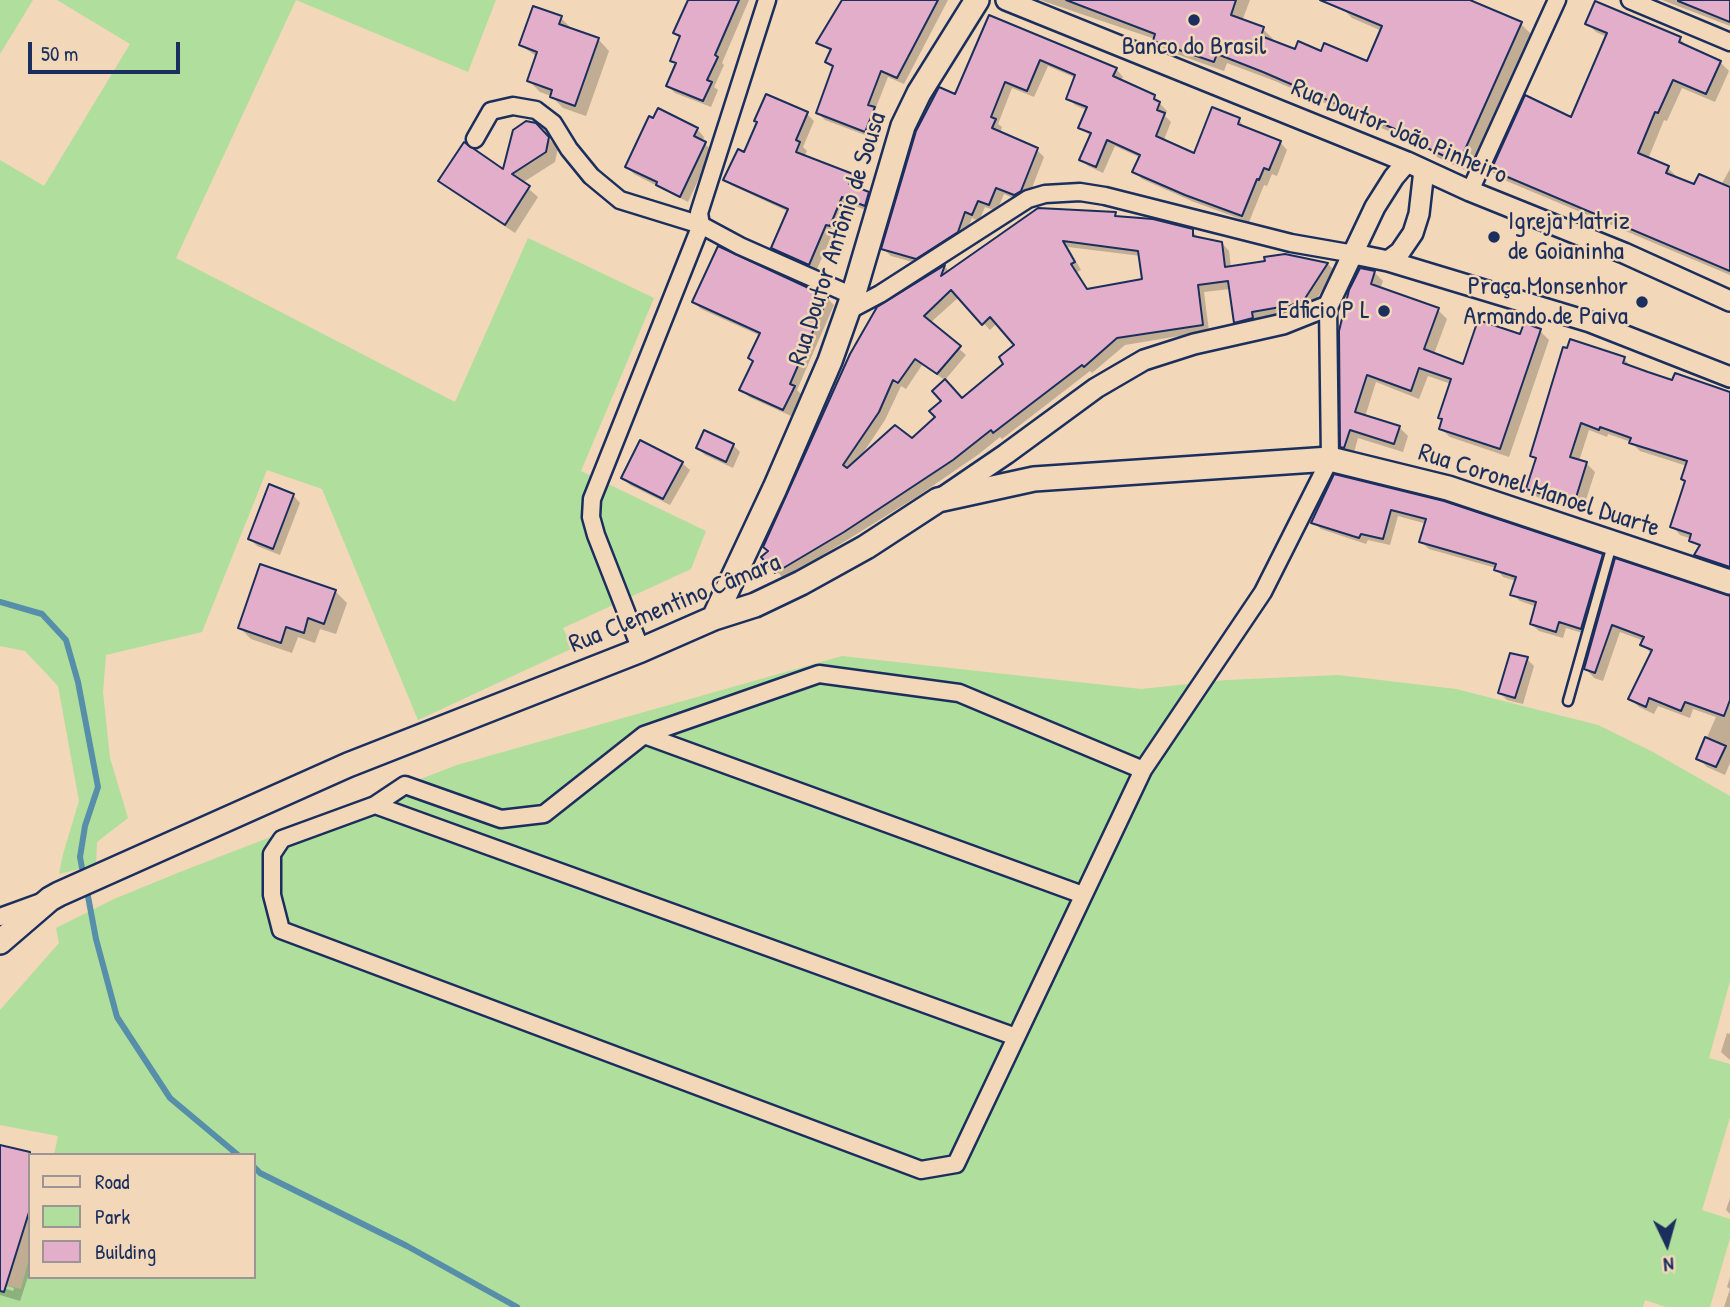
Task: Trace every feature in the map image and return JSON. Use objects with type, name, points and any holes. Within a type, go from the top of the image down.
[{"type":"main road","name":"Rua Doutor Antônio de Sousa","points":[[714,618],[775,488],[830,361],[850,304],[903,126],[919,93],[977,0]]},
{"type":"main road","name":"Rua Clementino Câmara","points":[[0,942],[55,897],[348,765],[641,650],[714,618],[755,605],[866,547],[938,500],[1034,479],[1330,460]]},
{"type":"main road","name":"Rua Coronel Manoel Duarte","points":[[1330,460],[1448,488],[1730,582]]},
{"type":"street","points":[[641,650],[596,535],[591,517],[592,499],[598,478],[613,447],[701,225],[699,213],[767,0]]},
{"type":"street","name":"Rua Doutor João Pinheiro","points":[[1006,0],[1416,166],[1470,191],[1624,253],[1730,301]]},
{"type":"street","points":[[1470,191],[1557,0]]},
{"type":"street","points":[[1629,0],[1730,42]]},
{"type":"street","points":[[475,139],[491,111],[513,106],[536,110],[552,123],[591,176],[620,200],[701,225],[850,304],[880,294],[1028,199],[1054,193],[1080,192],[1105,196],[1258,236],[1388,261],[1590,322],[1730,377]]},
{"type":"street","points":[[1143,770],[959,693],[819,674],[644,735],[544,814],[501,819],[405,785],[375,805],[282,839],[272,854],[272,895],[281,930],[921,1170],[956,1164],[1143,770],[1270,580],[1330,460],[1328,306],[1375,207],[1394,177],[1416,166],[1419,214],[1413,233],[1400,251],[1388,261]]},
{"type":"street","points":[[938,500],[1096,388],[1144,360],[1194,344],[1283,324],[1328,306]]},
{"type":"street","points":[[644,735],[1083,895]]},
{"type":"street","points":[[375,805],[1016,1037]]},
{"type":"street","points":[[0,916],[55,897]]},
{"type":"lane","points":[[1567,701],[1613,542]]},
{"type":"green space","points":[[0,0],[33,0],[0,54]]},
{"type":"green space","points":[[57,0],[296,0],[176,258],[455,402],[528,238],[654,298],[581,471],[706,531],[691,569],[563,628],[573,648],[418,720],[322,489],[267,470],[202,632],[106,655],[103,692],[110,758],[128,818],[97,842],[96,865],[59,874],[79,801],[58,686],[25,651],[0,646],[0,160],[44,186],[130,44]]},
{"type":"green space","points":[[296,0],[496,0],[468,72]]},
{"type":"green space","points":[[842,656],[1141,689],[1227,680],[1338,675],[1456,689],[1598,725],[1653,752],[1730,796],[1730,981],[1709,1058],[1730,1064],[1730,1117],[1702,1210],[1730,1219],[1730,1238],[1710,1307],[1666,1307],[1645,1300],[1643,1307],[0,1307],[0,1284],[21,1289],[28,1262],[28,1279],[256,1279],[256,1153],[54,1153],[58,1136],[0,1125],[0,1010],[59,943],[56,928],[114,899],[180,872],[457,765]]},
{"type":"building","points":[[688,0],[739,0],[715,55],[718,57],[707,80],[712,82],[703,101],[666,86],[676,63],[670,61],[680,36],[673,33]]},
{"type":"building","points":[[842,0],[938,0],[897,78],[881,71],[868,105],[875,107],[865,132],[816,113],[833,66],[825,62],[831,49],[816,43]]},
{"type":"building","points":[[1066,0],[1236,0],[1231,15],[1264,27],[1261,36],[1295,49],[1298,41],[1321,51],[1324,43],[1367,61],[1382,26],[1320,0],[1470,0],[1522,22],[1459,163],[1425,147],[1427,143],[1263,72],[1217,54],[1214,62],[1153,41],[1155,34]]},
{"type":"building","points":[[1678,0],[1730,0],[1730,22],[1678,1]]},
{"type":"building","points":[[1595,1],[1681,37],[1679,42],[1721,61],[1706,94],[1673,80],[1658,113],[1655,112],[1638,153],[1669,166],[1666,173],[1694,184],[1699,174],[1730,187],[1730,271],[1491,170],[1525,95],[1571,117],[1607,33],[1585,24]]},
{"type":"building","points":[[533,6],[562,16],[559,24],[599,38],[575,106],[550,97],[552,90],[527,81],[537,52],[519,45]]},
{"type":"building","points":[[989,15],[1117,68],[1113,76],[1155,95],[1154,99],[1160,102],[1157,110],[1165,113],[1156,136],[1194,153],[1212,107],[1240,118],[1238,124],[1281,141],[1269,170],[1264,168],[1259,180],[1257,179],[1242,216],[1132,172],[1140,155],[1107,140],[1096,167],[1079,160],[1091,133],[1078,128],[1087,107],[1066,99],[1075,75],[1040,60],[1027,91],[1005,82],[991,117],[996,119],[992,128],[1038,148],[1021,191],[1014,195],[996,188],[989,205],[978,201],[972,215],[965,212],[958,232],[916,259],[881,249],[916,131],[939,87],[955,94]]},
{"type":"building","points":[[766,94],[808,112],[796,140],[800,142],[796,152],[853,174],[849,184],[869,192],[865,206],[842,197],[830,226],[826,225],[809,265],[771,248],[788,209],[723,180],[738,149],[744,152]]},
{"type":"building","points":[[658,108],[698,128],[694,136],[706,142],[680,197],[656,185],[657,182],[625,167],[649,116],[653,118]]},
{"type":"building","points":[[526,121],[536,123],[549,137],[546,152],[512,174],[530,186],[505,225],[438,181],[464,142],[503,169],[513,130]]},
{"type":"building","points":[[1038,208],[1116,212],[1115,216],[1153,219],[1193,229],[1193,236],[1222,242],[1225,267],[1265,261],[1264,257],[1285,254],[1328,263],[1304,300],[1292,305],[1252,312],[1253,318],[1234,323],[1228,281],[1198,285],[1203,325],[1117,338],[1084,367],[1082,365],[993,433],[991,430],[953,460],[844,532],[775,573],[761,557],[768,551],[763,547],[850,354],[877,307],[945,265],[941,276]],"holes":[[[1063,241],[1138,251],[1142,279],[1087,289],[1071,264],[1075,262]],[[951,290],[982,325],[990,317],[1014,345],[999,357],[1003,364],[962,398],[945,379],[932,391],[941,401],[929,411],[935,417],[912,438],[895,425],[847,468],[843,465],[879,412],[893,380],[898,383],[915,359],[937,374],[961,346],[924,316]]]},
{"type":"building","points":[[718,246],[828,297],[790,384],[795,386],[783,410],[739,390],[753,361],[748,358],[760,333],[692,302]]},
{"type":"building","points":[[1360,268],[1375,271],[1371,284],[1439,308],[1424,349],[1463,364],[1478,320],[1520,334],[1524,323],[1541,329],[1500,449],[1439,429],[1442,419],[1438,418],[1451,379],[1419,368],[1411,391],[1367,375],[1355,412],[1400,426],[1394,444],[1350,430],[1344,448],[1340,447],[1339,331],[1349,290]]},
{"type":"building","points":[[1570,339],[1625,357],[1623,363],[1672,380],[1675,373],[1730,392],[1730,567],[1694,555],[1700,545],[1689,541],[1691,534],[1670,527],[1685,481],[1681,479],[1687,461],[1629,443],[1631,438],[1581,423],[1570,457],[1587,462],[1574,504],[1526,489],[1536,458],[1530,456],[1563,347],[1567,348]]},
{"type":"building","points":[[704,430],[734,444],[726,462],[696,448]]},
{"type":"building","points":[[640,440],[683,462],[663,499],[621,478]]},
{"type":"building","points":[[1334,474],[1444,501],[1603,554],[1581,629],[1559,622],[1556,632],[1530,624],[1536,602],[1510,595],[1516,577],[1494,570],[1496,564],[1419,542],[1426,519],[1391,510],[1383,539],[1361,534],[1359,538],[1311,523]]},
{"type":"building","points":[[269,484],[294,494],[273,549],[248,539]]},
{"type":"building","points":[[1615,558],[1730,596],[1730,700],[1724,716],[1685,702],[1681,711],[1649,698],[1646,707],[1628,699],[1652,650],[1640,645],[1644,637],[1612,625],[1595,673],[1584,669]]},
{"type":"building","points":[[260,564],[336,590],[324,624],[308,618],[304,633],[286,627],[281,643],[238,628]]},
{"type":"building","points":[[1510,653],[1528,657],[1515,698],[1498,693]]},
{"type":"building","points":[[1705,737],[1726,746],[1716,767],[1696,759]]},
{"type":"building","points":[[0,1145],[30,1153],[28,1215],[4,1292],[0,1291]]},
{"type":"waterway","points":[[0,602],[42,614],[66,640],[78,682],[98,787],[85,826],[80,857],[82,868]]},
{"type":"waterway","points":[[87,891],[96,939],[117,1017],[170,1098],[236,1153]]},
{"type":"waterway","points":[[256,1169],[407,1246],[517,1307]]},
{"type":"place","name":"Banco do Brasil","points":[[1194,20]]},
{"type":"place","name":"Igreja Matriz de Goianinha","points":[[1494,237]]},
{"type":"place","name":"Praça Monsenhor Armando de Paiva","points":[[1642,302]]},
{"type":"place","name":"Edficio P L","points":[[1384,311]]}]
